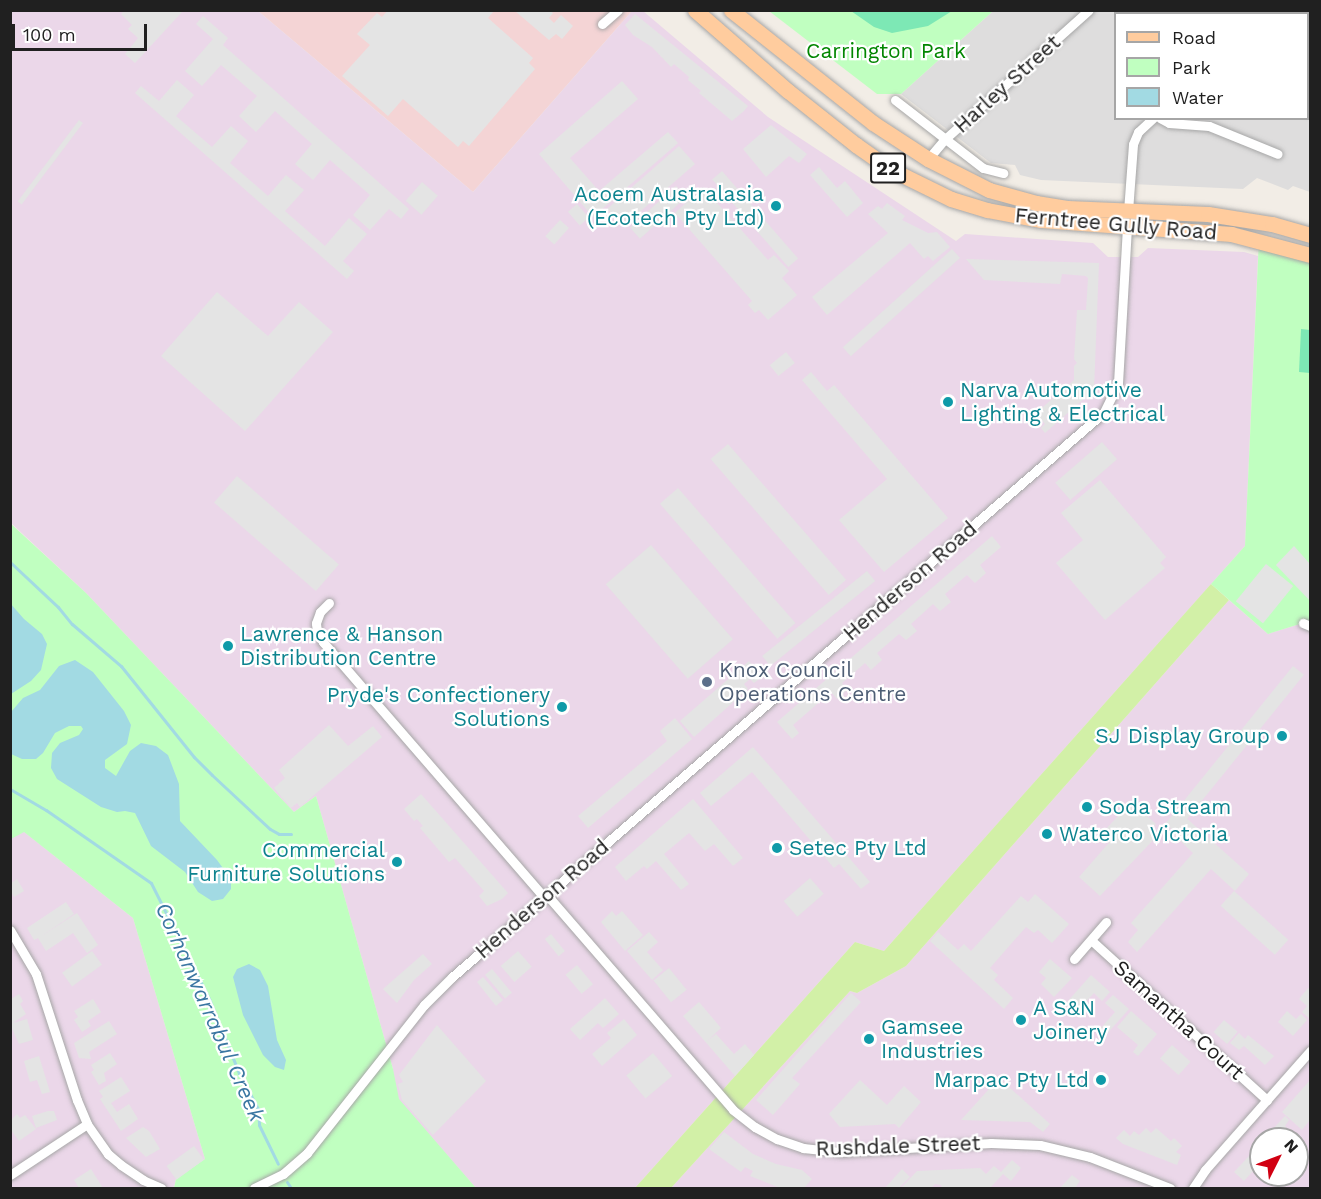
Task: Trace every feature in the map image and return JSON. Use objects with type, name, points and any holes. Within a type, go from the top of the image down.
[{"type":"main road","name":"Ferntree Gully Road","points":[[696,10],[788,91],[856,145],[911,181],[970,206],[1018,217],[1231,234],[1311,255]]},
{"type":"main road","name":"Ferntree Gully Road","points":[[731,10],[832,93],[928,159],[968,181],[1012,198],[1067,208],[1239,218],[1311,234]]},
{"type":"main road","points":[[911,181],[928,159]]},
{"type":"main road","points":[[1127,227],[1128,211]]},
{"type":"street","points":[[607,10],[602,24],[618,10]]},
{"type":"street","name":"Harley Street","points":[[928,159],[945,140],[1089,10]]},
{"type":"street","points":[[895,100],[983,168],[1003,173]]},
{"type":"street","points":[[1128,211],[1133,144],[1138,132],[1151,120]]},
{"type":"street","points":[[1164,120],[1169,123],[1209,126],[1278,154]]},
{"type":"street","name":"Henderson Road","points":[[254,1188],[277,1178],[308,1153],[424,1005],[452,977],[1104,412],[1118,383],[1127,227]]},
{"type":"street","name":"Rushdale Street","points":[[329,603],[320,612],[316,623],[317,632],[323,642],[733,1110],[754,1127],[777,1139],[803,1148],[830,1152],[1005,1143],[1040,1145],[1090,1157],[1170,1188]]},
{"type":"street","points":[[1074,959],[1107,922]]},
{"type":"street","points":[[10,930],[21,944],[36,974],[87,1125],[108,1154],[120,1165],[151,1186],[162,1188]]},
{"type":"street","name":"Samantha Court","points":[[1091,940],[1267,1100]]},
{"type":"street","points":[[10,950],[21,944]]},
{"type":"street","points":[[1193,1188],[1205,1170],[1311,1051]]},
{"type":"street","points":[[10,1175],[87,1125]]},
{"type":"shaded area","points":[[181,10],[182,12],[135,63],[125,54],[138,38],[128,29],[132,25],[121,14],[124,11]]},
{"type":"shaded area","points":[[388,10],[494,11],[488,18],[533,58],[529,63],[535,69],[469,146],[463,141],[458,147],[403,99],[388,116],[342,76],[370,45],[357,34],[377,13],[382,17]]},
{"type":"shaded area","points":[[10,11],[258,11],[473,192],[632,11],[643,11],[768,117],[956,241],[965,234],[1093,243],[1108,257],[1138,257],[1148,248],[1244,252],[1258,256],[1245,546],[884,951],[855,942],[635,1188],[476,1188],[399,1100],[394,1085],[393,1069],[316,796],[294,812],[86,593],[11,523]]},
{"type":"shaded area","points":[[258,11],[632,11],[473,192]]},
{"type":"shaded area","points":[[515,11],[550,11],[553,13],[549,18],[554,23],[561,15],[573,26],[562,39],[556,34],[549,40]]},
{"type":"shaded area","points":[[993,11],[1310,11],[1310,192],[1293,186],[1288,190],[1257,178],[1243,189],[1041,180],[1020,175],[1015,165],[991,163],[901,94]]},
{"type":"shaded area","points":[[635,14],[748,106],[744,111],[732,121],[699,93],[701,91],[688,80],[689,77],[674,64],[671,67],[652,47],[633,35],[625,25]]},
{"type":"shaded area","points":[[203,16],[228,38],[223,45],[409,209],[401,219],[389,209],[370,230],[353,215],[370,195],[330,160],[313,180],[295,164],[312,144],[275,111],[256,132],[239,116],[257,96],[221,65],[202,86],[185,71],[213,39],[196,24]]},
{"type":"shaded area","points":[[177,80],[194,95],[176,116],[212,147],[231,126],[248,141],[230,163],[268,196],[286,175],[304,190],[285,211],[325,246],[349,218],[367,234],[343,261],[354,271],[347,279],[135,93],[141,86],[159,101]]},
{"type":"shaded area","points":[[622,81],[638,99],[570,158],[599,191],[668,132],[678,143],[593,217],[539,154]]},
{"type":"shaded area","points":[[79,120],[83,123],[22,204],[18,201]]},
{"type":"shaded area","points":[[771,125],[807,154],[799,163],[789,156],[766,177],[743,149]]},
{"type":"shaded area","points":[[679,146],[695,164],[627,223],[622,217],[618,221],[607,209]]},
{"type":"shaded area","points":[[819,167],[837,188],[845,181],[863,203],[847,217],[810,175]]},
{"type":"shaded area","points":[[722,171],[798,259],[788,267],[712,180]]},
{"type":"shaded area","points":[[422,182],[438,196],[421,215],[406,201]]},
{"type":"shaded area","points":[[676,186],[686,197],[640,239],[630,227]]},
{"type":"shaded area","points":[[703,187],[768,260],[774,255],[789,271],[782,278],[797,295],[768,320],[759,310],[755,313],[748,305],[752,301],[675,213]]},
{"type":"shaded area","points":[[887,203],[905,216],[902,220],[928,233],[937,232],[950,247],[933,261],[928,256],[924,259],[910,243],[827,315],[812,297],[888,233],[868,214],[878,206],[882,209]]},
{"type":"shaded area","points":[[577,204],[589,218],[580,225],[568,212]]},
{"type":"shaded area","points":[[560,220],[569,228],[554,244],[545,236]]},
{"type":"shaded area","points":[[952,249],[960,258],[851,356],[843,347]]},
{"type":"shaded area","points":[[966,259],[1099,263],[1094,390],[1045,433],[1041,428],[1045,424],[1036,413],[1074,380],[1074,366],[1077,363],[1074,359],[1077,310],[1086,310],[1088,278],[1062,274],[1060,284],[984,280]]},
{"type":"shaded area","points":[[217,292],[268,336],[299,302],[333,332],[245,431],[161,356]]},
{"type":"shaded area","points":[[786,352],[795,363],[778,376],[770,365]]},
{"type":"shaded area","points":[[811,372],[827,391],[834,385],[948,518],[884,572],[839,520],[887,479],[802,380]]},
{"type":"shaded area","points":[[1102,442],[1117,459],[1070,500],[1055,483]]},
{"type":"shaded area","points":[[728,444],[846,580],[829,595],[711,459]]},
{"type":"shaded area","points":[[237,476],[339,565],[316,591],[214,502]]},
{"type":"shaded area","points":[[1100,480],[1166,557],[1160,563],[1165,568],[1105,620],[1056,563],[1083,540],[1061,513]]},
{"type":"shaded area","points":[[678,488],[795,623],[777,639],[660,504]]},
{"type":"shaded area","points":[[992,536],[1001,547],[980,565],[986,573],[975,583],[967,575],[945,594],[951,602],[940,611],[933,604],[911,624],[917,631],[906,640],[899,634],[877,653],[882,660],[871,670],[865,663],[842,683],[847,690],[837,699],[831,692],[793,725],[799,733],[792,739],[777,722]]},
{"type":"shaded area","points":[[651,545],[733,639],[688,679],[606,584]]},
{"type":"shaded area","points":[[1294,546],[1310,564],[1310,601],[1276,565]]},
{"type":"shaded area","points":[[1266,564],[1293,586],[1263,623],[1236,601]]},
{"type":"shaded area","points":[[867,571],[875,581],[770,666],[762,656]]},
{"type":"shaded area","points":[[1229,600],[1268,634],[1303,623],[1310,626],[1310,1188],[671,1188],[850,991],[857,993],[906,966]]},
{"type":"shaded area","points":[[749,661],[762,677],[754,683],[750,679],[744,684],[748,689],[694,737],[680,721]]},
{"type":"shaded area","points":[[1293,666],[1304,675],[1176,833],[1165,824]]},
{"type":"shaded area","points":[[675,718],[692,739],[588,828],[578,816],[667,741],[660,731]]},
{"type":"shaded area","points":[[329,725],[348,746],[373,726],[382,737],[300,807],[297,803],[291,808],[274,788],[285,778],[279,770]]},
{"type":"shaded area","points":[[753,747],[870,882],[861,889],[839,864],[834,868],[752,772],[711,806],[700,793]]},
{"type":"shaded area","points":[[421,794],[508,893],[502,899],[487,906],[479,896],[484,891],[455,858],[449,862],[420,828],[423,826],[417,819],[414,821],[404,809]]},
{"type":"shaded area","points":[[693,799],[743,858],[733,866],[714,844],[705,851],[689,833],[664,854],[689,884],[681,890],[656,861],[647,869],[644,866],[626,881],[615,867]]},
{"type":"shaded area","points":[[1131,802],[1156,824],[1151,829],[1158,835],[1100,896],[1079,877],[1114,837],[1106,829]]},
{"type":"shaded area","points":[[1184,816],[1249,874],[1235,891],[1211,869],[1137,952],[1128,942],[1138,930],[1131,923],[1193,853],[1170,831]]},
{"type":"shaded area","points":[[23,831],[133,918],[205,1159],[176,1179],[174,1188],[152,1185],[150,1188],[11,1188],[10,839]]},
{"type":"shaded area","points":[[810,878],[824,894],[797,917],[784,901]]},
{"type":"shaded area","points":[[17,879],[24,891],[14,897],[11,892],[11,883]]},
{"type":"shaded area","points":[[1234,891],[1288,940],[1275,955],[1221,906]]},
{"type":"shaded area","points":[[1035,894],[1069,924],[1052,943],[1038,930],[1034,933],[1026,927],[990,968],[998,975],[994,980],[1013,998],[1004,1009],[930,941],[938,932],[958,950],[964,944],[971,951],[1021,896],[1028,902]]},
{"type":"shaded area","points":[[66,902],[74,914],[40,937],[77,913],[98,945],[87,953],[73,933],[46,951],[38,938],[34,940],[27,928]]},
{"type":"shaded area","points":[[612,911],[616,916],[622,911],[643,935],[625,951],[601,922]]},
{"type":"shaded area","points":[[649,932],[658,942],[647,952],[663,970],[652,980],[627,951]]},
{"type":"shaded area","points":[[551,934],[565,951],[559,956],[545,939]]},
{"type":"shaded area","points":[[92,951],[102,965],[72,987],[62,973]]},
{"type":"shaded area","points":[[518,951],[532,967],[514,982],[501,966]]},
{"type":"shaded area","points":[[423,954],[432,964],[414,980],[397,1003],[383,989]]},
{"type":"shaded area","points":[[1050,959],[1072,978],[1054,997],[1041,984],[1046,978],[1039,972]]},
{"type":"shaded area","points":[[577,965],[593,984],[582,994],[566,975]]},
{"type":"shaded area","points":[[669,968],[687,990],[671,1002],[653,981]]},
{"type":"shaded area","points":[[492,969],[512,993],[505,999],[485,975]]},
{"type":"shaded area","points":[[1091,975],[1110,992],[1102,1001],[1094,993],[1077,1011],[1067,1002]]},
{"type":"shaded area","points":[[483,977],[503,1000],[496,1006],[477,982]]},
{"type":"shaded area","points":[[1308,988],[1310,990],[1309,1018],[1302,1012],[1307,1006],[1299,999]]},
{"type":"shaded area","points":[[851,993],[861,1002],[792,1078],[800,1084],[773,1115],[756,1100]]},
{"type":"shaded area","points":[[19,994],[23,1001],[20,1004],[26,1014],[13,1023],[27,1019],[33,1040],[19,1044],[10,1024],[11,999]]},
{"type":"shaded area","points":[[1113,995],[1129,1009],[1105,1036],[1099,1030],[1115,1012],[1105,1003]]},
{"type":"shaded area","points":[[605,998],[619,1014],[603,1028],[598,1023],[580,1040],[570,1029]]},
{"type":"shaded area","points":[[93,999],[101,1012],[88,1021],[91,1026],[82,1032],[74,1020],[78,1017],[74,1011]]},
{"type":"shaded area","points":[[699,1002],[721,1028],[707,1041],[716,1034],[734,1054],[745,1044],[754,1055],[735,1076],[683,1016]]},
{"type":"shaded area","points":[[1131,1011],[1157,1034],[1138,1056],[1133,1052],[1138,1045],[1117,1027]]},
{"type":"shaded area","points":[[1287,1011],[1296,1019],[1301,1014],[1307,1020],[1293,1036],[1278,1022]]},
{"type":"shaded area","points":[[624,1019],[637,1035],[602,1066],[592,1054],[611,1038],[607,1033]]},
{"type":"shaded area","points":[[1224,1020],[1238,1032],[1227,1044],[1214,1032]]},
{"type":"shaded area","points":[[109,1021],[117,1034],[89,1052],[91,1059],[79,1058],[74,1043]]},
{"type":"shaded area","points":[[437,1025],[486,1081],[433,1135],[402,1100],[398,1084],[403,1082],[399,1075]]},
{"type":"shaded area","points":[[1239,1033],[1245,1039],[1248,1035],[1274,1056],[1265,1065],[1244,1046],[1239,1050],[1230,1043]]},
{"type":"shaded area","points":[[1172,1045],[1191,1062],[1179,1075],[1160,1058]]},
{"type":"shaded area","points":[[110,1053],[117,1064],[104,1073],[106,1081],[99,1085],[91,1072],[94,1070],[91,1065]]},
{"type":"shaded area","points":[[653,1053],[672,1076],[645,1098],[626,1075]]},
{"type":"shaded area","points":[[39,1056],[50,1092],[42,1094],[37,1080],[30,1082],[24,1061]]},
{"type":"shaded area","points":[[121,1077],[130,1091],[111,1103],[117,1112],[129,1104],[138,1119],[121,1131],[100,1099],[103,1097],[99,1091]]},
{"type":"shaded area","points":[[999,1078],[1050,1124],[1043,1132],[1030,1122],[961,1120]]},
{"type":"shaded area","points":[[860,1080],[887,1105],[904,1086],[921,1102],[899,1128],[895,1124],[840,1127],[829,1114]]},
{"type":"shaded area","points":[[1310,1080],[1310,1120],[1304,1127],[1299,1127],[1282,1112]]},
{"type":"shaded area","points":[[54,1111],[57,1120],[36,1128],[32,1116]]},
{"type":"shaded area","points":[[17,1114],[20,1118],[25,1115],[36,1129],[19,1141],[11,1130],[11,1120]]},
{"type":"shaded area","points":[[1285,1116],[1289,1120],[1286,1127],[1275,1127]]},
{"type":"shaded area","points":[[143,1127],[149,1131],[160,1149],[146,1157],[126,1138]]},
{"type":"shaded area","points":[[1146,1128],[1151,1133],[1156,1128],[1171,1141],[1174,1138],[1182,1146],[1176,1152],[1181,1155],[1177,1165],[1123,1144],[1116,1138],[1124,1130],[1130,1136],[1134,1131],[1139,1135]]},
{"type":"shaded area","points":[[724,1132],[753,1154],[776,1164],[802,1170],[812,1179],[804,1188],[780,1188],[750,1176],[753,1171],[745,1167],[741,1172],[709,1149]]},
{"type":"shaded area","points":[[194,1146],[204,1160],[176,1180],[166,1166]]},
{"type":"shaded area","points":[[1249,1156],[1249,1176],[1244,1181],[1234,1172]]},
{"type":"shaded area","points":[[1012,1160],[1021,1168],[1011,1181],[1003,1174],[990,1188],[942,1188],[941,1185],[935,1184],[931,1188],[901,1188],[917,1171],[980,1168],[986,1174],[994,1166],[1001,1172]]},
{"type":"shaded area","points":[[91,1169],[103,1188],[79,1188],[74,1180]]},
{"type":"shaded area","points":[[902,1169],[910,1177],[899,1188],[885,1188]]},
{"type":"shaded area","points":[[1072,1175],[1080,1181],[1075,1188],[1060,1188]]},
{"type":"green space","name":"Carrington Park","points":[[769,11],[993,11],[901,94],[877,94]]},
{"type":"green space","points":[[851,11],[952,11],[928,26],[892,33],[874,27]]},
{"type":"green space","points":[[1259,239],[1310,255],[1310,626],[1303,623],[1268,634],[1211,584],[1245,546]]},
{"type":"green space","points":[[1301,329],[1310,330],[1310,373],[1299,372]]},
{"type":"green space","points":[[10,523],[86,593],[294,812],[316,796],[393,1069],[399,1099],[476,1188],[174,1188],[176,1179],[205,1159],[133,918],[24,832],[11,839]]},
{"type":"green space","points":[[1211,584],[1229,600],[906,966],[857,993],[850,991],[671,1188],[635,1188],[855,942],[884,951]]},
{"type":"water","points":[[10,603],[42,634],[47,644],[41,670],[31,681],[11,694]]},
{"type":"water","points":[[75,660],[93,672],[124,711],[131,725],[127,744],[105,760],[105,768],[116,776],[130,751],[141,743],[156,746],[168,755],[179,784],[180,821],[217,860],[231,879],[231,889],[223,899],[212,901],[198,892],[185,872],[151,846],[135,813],[117,812],[101,807],[57,779],[51,768],[52,753],[60,743],[79,735],[83,729],[81,726],[69,726],[55,733],[43,753],[36,759],[22,759],[11,754],[11,712],[23,698],[40,690],[59,666]]},
{"type":"water","points":[[249,964],[260,970],[268,986],[277,1040],[286,1060],[284,1070],[275,1067],[263,1055],[243,1015],[233,977],[237,969]]},
{"type":"waterway","points":[[10,562],[58,607],[72,624],[121,666],[194,757],[212,775],[270,829],[279,834],[291,834]]},
{"type":"waterway","name":"Corhanwarrabul Creek","points":[[10,789],[46,810],[151,883],[210,1001],[239,1073],[258,1109],[259,1125],[278,1164]]},
{"type":"waterway","name":"Corhanwarrabul Creek","points":[[287,1182],[291,1188]]},
{"type":"place","name":"Acoem Australasia (Ecotech Pty Ltd)","points":[[776,206]]},
{"type":"place","name":"Narva Automotive Lighting & Electrical","points":[[948,402]]},
{"type":"place","name":"Lawrence & Hanson Distribution Centre","points":[[228,646]]},
{"type":"place","name":"Knox Council Operations Centre","points":[[707,682]]},
{"type":"place","name":"Pryde's Confectionery Solutions","points":[[562,707]]},
{"type":"place","name":"SJ Display Group","points":[[1282,736]]},
{"type":"place","name":"Soda Stream","points":[[1087,807]]},
{"type":"place","name":"Waterco Victoria","points":[[1047,834]]},
{"type":"place","name":"Setec Pty Ltd","points":[[777,848]]},
{"type":"place","name":"Commercial Furniture Solutions","points":[[397,862]]},
{"type":"place","name":"A S&N Joinery","points":[[1021,1020]]},
{"type":"place","name":"Gamsee Industries","points":[[869,1039]]},
{"type":"place","name":"Marpac Pty Ltd","points":[[1101,1080]]}]
